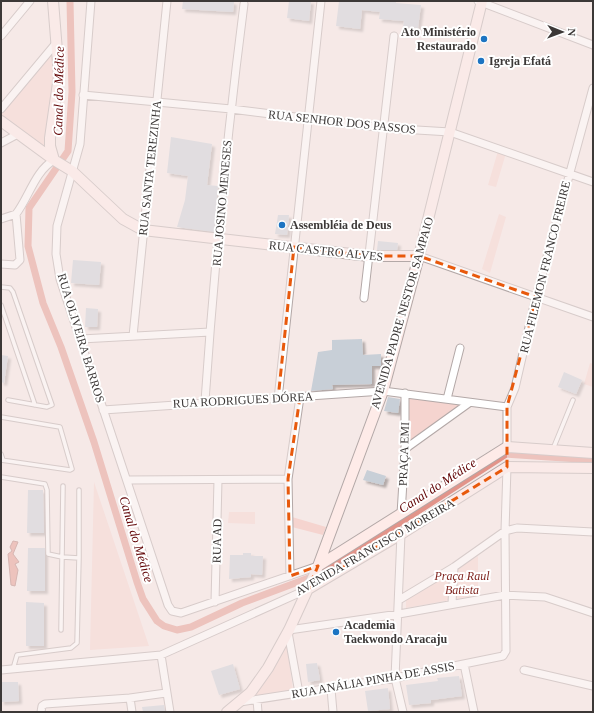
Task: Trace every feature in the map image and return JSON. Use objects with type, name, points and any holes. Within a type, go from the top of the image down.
[{"type":"street","points":[[1,36],[30,1]]},
{"type":"street","points":[[1,219],[16,214],[29,195],[42,169],[55,161],[52,153],[50,138],[59,76],[53,1]]},
{"type":"street","name":"RUA OLIVEIRA BARROS","points":[[91,1],[80,144],[71,170],[57,226],[56,254],[60,279],[168,605],[172,611],[181,613]]},
{"type":"street","name":"RUA SANTA TEREZINHA","points":[[133,336],[167,1]]},
{"type":"street","points":[[278,399],[321,1]]},
{"type":"street","points":[[481,2],[593,45]]},
{"type":"street","name":"AVENIDA PADRE NESTOR SAMPAIO","points":[[227,712],[251,692],[268,668],[289,631],[317,568],[383,391],[419,256],[481,2]]},
{"type":"street","name":"RUA JOSINO MENESES","points":[[205,401],[231,110],[244,4]]},
{"type":"street","points":[[364,298],[394,36]]},
{"type":"street","points":[[1,109],[57,42]]},
{"type":"street","name":"RUA FILEMON FRANCO FREIRE","points":[[507,448],[507,407],[515,388],[536,297],[593,88]]},
{"type":"street","name":"RUA SENHOR DOS PASSOS","points":[[83,95],[308,118],[384,128],[450,132],[569,172],[593,182]]},
{"type":"street","name":"RUA CASTRO ALVES","points":[[1,121],[55,161],[71,170],[123,219],[143,230],[219,240],[369,256],[419,256],[593,317]]},
{"type":"street","points":[[1,143],[18,134]]},
{"type":"street","points":[[1,264],[15,265],[20,260],[16,214]]},
{"type":"street","points":[[81,339],[210,332]]},
{"type":"street","points":[[447,400],[460,348]]},
{"type":"street","name":"RUA RODRIGUES DÓREA","points":[[103,410],[205,401],[300,398],[383,391],[507,407]]},
{"type":"street","name":"PRAÇA EMI","points":[[401,514],[405,449],[405,393]]},
{"type":"street","points":[[290,576],[288,479],[300,398]]},
{"type":"street","points":[[405,449],[469,403]]},
{"type":"street","points":[[505,595],[507,448],[593,453]]},
{"type":"street","name":"AVENIDA FRANCISCO MOREIRA","points":[[181,613],[317,568],[507,448]]},
{"type":"street","points":[[507,466],[593,468]]},
{"type":"street","name":"AVENIDA FRANCISCO MOREIRA","points":[[2,668],[13,669],[161,654],[309,587],[401,534],[507,466]]},
{"type":"street","points":[[127,480],[288,479]]},
{"type":"street","name":"RUA AD","points":[[215,602],[218,480]]},
{"type":"street","points":[[399,600],[454,567],[505,532],[517,528],[593,532]]},
{"type":"street","points":[[401,534],[399,614],[395,678],[403,712]]},
{"type":"street","points":[[452,604],[454,567]]},
{"type":"street","points":[[299,693],[289,631],[399,614],[505,595],[545,597],[593,613]]},
{"type":"street","name":"RUA ANÁLIA PINHA DE ASSIS","points":[[240,702],[395,678],[503,656],[505,654],[505,595]]},
{"type":"street","points":[[161,654],[170,712]]},
{"type":"street","points":[[464,664],[474,712]]},
{"type":"street","points":[[524,670],[593,686]]},
{"type":"street","points":[[330,689],[333,712]]},
{"type":"street","points":[[41,712],[42,706],[45,704],[130,698],[166,693]]},
{"type":"street","points":[[130,698],[132,712]]},
{"type":"street","points":[[257,700],[258,712]]},
{"type":"lane","points":[[1,287],[10,288],[14,292],[52,402],[51,406],[35,405],[8,400]]},
{"type":"lane","points":[[1,305],[35,405]]},
{"type":"lane","points":[[553,450],[573,400]]},
{"type":"lane","points":[[1,417],[60,427],[72,469],[70,470],[2,460],[1,454]]},
{"type":"lane","points":[[1,477],[45,484],[47,552],[49,556],[79,558]]},
{"type":"lane","points":[[62,630],[63,486]]},
{"type":"lane","points":[[13,669],[17,655],[74,646],[78,633],[79,490]]},
{"type":"highlighted area","points":[[294,247],[369,256],[419,256],[536,297],[507,407],[507,467],[308,589],[318,566],[290,576],[288,479],[300,397],[278,399]]},
{"type":"green space","points":[[55,48],[57,62],[46,150],[1,116],[1,114]]},
{"type":"green space","points":[[498,151],[506,153],[496,187],[488,185]]},
{"type":"green space","points":[[499,214],[506,217],[490,273],[482,269]]},
{"type":"green space","points":[[590,363],[593,364],[593,387],[584,384]]},
{"type":"green space","points":[[407,397],[461,405],[408,443]]},
{"type":"green space","points":[[94,482],[149,646],[90,650]]},
{"type":"green space","points":[[229,512],[255,512],[255,524],[228,523]]},
{"type":"green space","points":[[292,517],[326,527],[323,535],[292,527]]},
{"type":"green space","name":"Praça Raul Batista","points":[[478,556],[478,595],[406,608],[406,598]]},
{"type":"green space","points":[[287,645],[293,690],[254,696]]},
{"type":"shaded area","points":[[13,541],[18,542],[13,554],[19,562],[15,564],[18,570],[15,586],[11,585],[8,554],[12,551],[10,547]]},
{"type":"building","points":[[183,1],[234,2],[233,12],[182,9]]},
{"type":"building","points":[[289,1],[311,1],[309,21],[287,18]]},
{"type":"building","points":[[339,1],[396,1],[396,3],[421,5],[418,28],[403,27],[404,21],[379,19],[380,12],[362,10],[360,29],[336,26]]},
{"type":"building","points":[[171,137],[212,144],[207,185],[218,186],[214,232],[177,227],[185,200],[188,176],[167,173]]},
{"type":"building","name":"Assembléia de Deus","points":[[278,215],[289,215],[287,235],[275,234]]},
{"type":"building","points":[[378,241],[398,243],[397,250],[377,250]]},
{"type":"building","points":[[73,260],[101,262],[99,285],[71,283]]},
{"type":"building","points":[[86,308],[98,309],[97,327],[85,327]]},
{"type":"building","points":[[362,339],[363,355],[381,354],[381,366],[372,366],[372,384],[332,385],[333,389],[311,391],[318,352],[332,350],[332,340]]},
{"type":"building","points":[[1,355],[8,356],[4,383],[1,382]]},
{"type":"building","points":[[564,372],[582,380],[576,394],[558,387]]},
{"type":"building","points":[[388,397],[400,399],[398,413],[384,411]]},
{"type":"building","points":[[367,470],[386,476],[383,485],[363,480]]},
{"type":"building","points":[[28,490],[43,490],[44,533],[27,533]]},
{"type":"building","points":[[28,548],[45,548],[45,591],[27,591]]},
{"type":"building","points":[[243,553],[251,553],[251,556],[263,556],[262,575],[251,574],[251,577],[229,579],[230,555],[243,555]]},
{"type":"building","points":[[26,602],[44,603],[44,646],[26,646]]},
{"type":"building","points":[[317,663],[320,680],[308,682],[306,664]]},
{"type":"building","points":[[233,664],[240,689],[219,695],[211,671]]},
{"type":"building","points":[[459,676],[462,696],[431,700],[431,703],[409,705],[406,685],[438,681],[437,678]]},
{"type":"building","points":[[1,682],[18,682],[19,701],[1,702]]},
{"type":"building","points":[[388,688],[390,709],[368,711],[365,691]]},
{"type":"building","points":[[164,705],[165,712],[143,712],[142,707]]},
{"type":"waterway","name":"Canal do Médice","points":[[70,1],[72,92],[68,151],[29,208],[28,246],[43,303],[61,347],[94,442],[137,582],[143,599],[157,621],[164,626],[177,630],[191,627],[242,603],[322,573],[506,454],[593,460]]},
{"type":"place","name":"Ato Ministério Restaurado","points":[[484,39]]},
{"type":"place","name":"Igreja Efatá","points":[[481,61]]},
{"type":"place","name":"Assembléia de Deus","points":[[282,225]]},
{"type":"place","name":"Academia Taekwondo Aracaju","points":[[336,632]]}]
